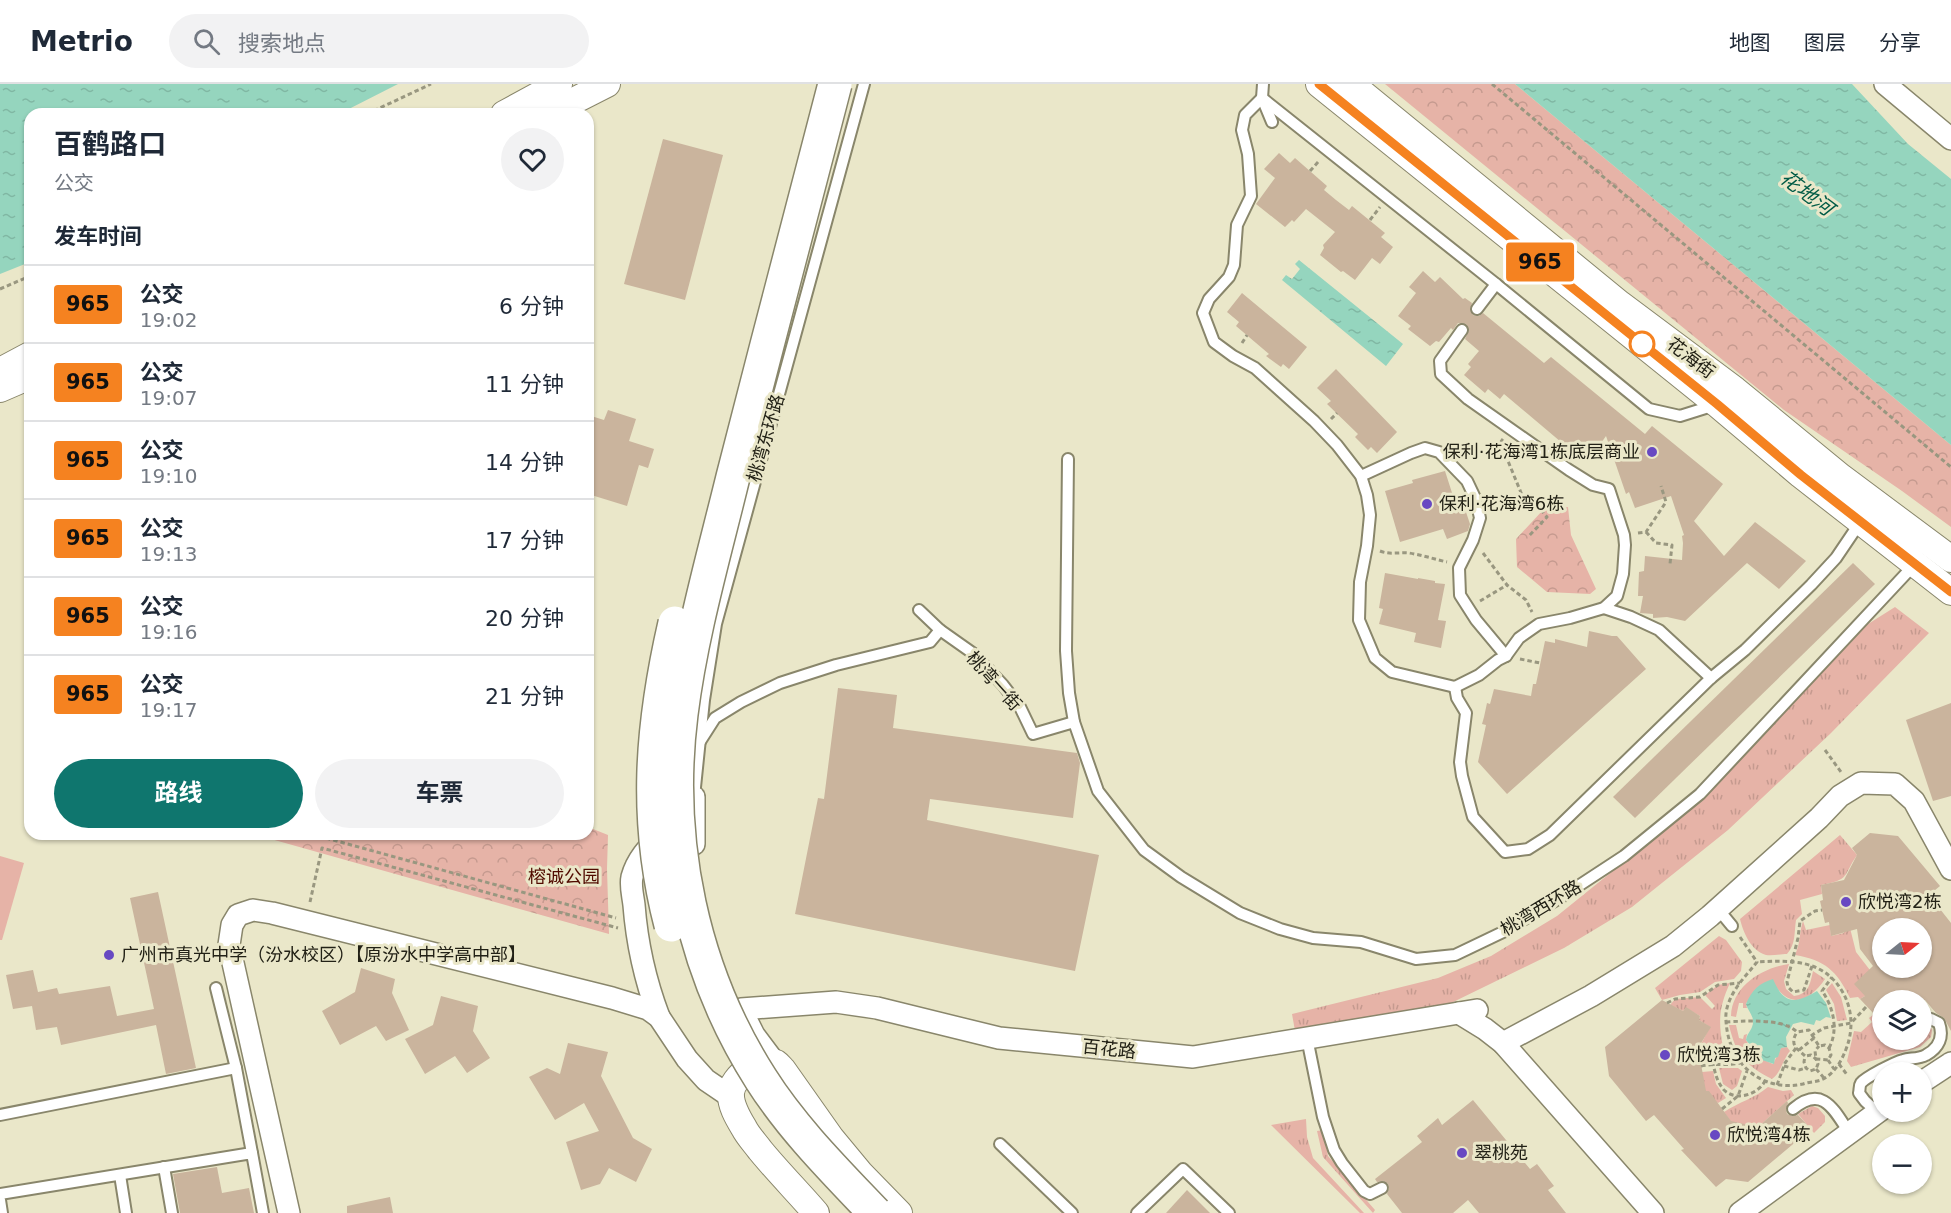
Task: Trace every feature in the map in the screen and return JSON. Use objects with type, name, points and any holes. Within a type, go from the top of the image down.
[{"type":"main road","points":[[813,84],[679,603],[663,675],[656,723],[653,795],[660,876],[671,924],[705,1024],[747,1098],[772,1132],[846,1213]]},
{"type":"main road","points":[[835,84],[711,566],[689,664],[681,716],[676,809],[688,905],[717,995],[736,1035],[762,1080],[795,1126],[875,1213]]},
{"type":"street","points":[[515,108],[559,84]]},
{"type":"street","points":[[560,108],[607,84]]},
{"type":"street","name":"花海街","points":[[1319,84],[1717,404],[1801,475],[1951,592]]},
{"type":"street","name":"花海街","points":[[1351,84],[1620,304],[1735,390],[1841,477],[1951,559]]},
{"type":"street","points":[[1885,84],[1951,139]]},
{"type":"street","points":[[0,371],[24,358]]},
{"type":"street","points":[[0,389],[24,379]]},
{"type":"street","points":[[1653,1213],[1503,1043],[1591,996],[1673,946],[1718,909],[1819,818],[1840,796],[1861,783],[1895,784],[1914,801],[1951,869]]},
{"type":"street","points":[[694,797],[668,830],[645,850],[637,863],[632,879],[635,923],[648,988],[659,1017],[687,1059],[706,1080],[731,1096]]},
{"type":"street","points":[[694,797],[694,853],[701,904]]},
{"type":"street","points":[[633,892],[639,877],[647,868],[663,861],[674,861],[689,871],[721,969],[754,1035],[799,1091],[831,1138],[860,1173],[899,1213]]},
{"type":"street","points":[[289,1213],[229,945],[232,925],[238,915],[253,910],[306,921],[612,998],[648,1008],[659,1017]]},
{"type":"street","name":"百花路","points":[[741,1009],[836,1002],[877,1008],[999,1038],[1193,1057],[1468,1012],[1503,1043]]},
{"type":"street","points":[[776,1063],[767,1062],[752,1066],[740,1074],[732,1088],[731,1096],[745,1132],[816,1213]]},
{"type":"street","points":[[1932,1075],[1951,1063]]},
{"type":"street","points":[[1740,1213],[1850,1134],[1872,1111]]},
{"type":"lane","name":"桃湾东环路","points":[[694,797],[699,743],[716,624],[864,84]]},
{"type":"lane","points":[[1263,84],[1262,98],[1272,122]]},
{"type":"lane","points":[[1262,98],[1649,408],[1680,416],[1717,404]]},
{"type":"lane","points":[[1262,98],[1245,115],[1242,130],[1248,154],[1251,196],[1237,225],[1234,265],[1229,277],[1209,299],[1203,313],[1214,342],[1255,368],[1314,421],[1337,445],[1360,476],[1367,495],[1370,515],[1360,582],[1359,620],[1375,658],[1392,672],[1455,687],[1479,675],[1506,656],[1519,638],[1539,624],[1604,608],[1617,596],[1623,574],[1624,535],[1609,489],[1593,484],[1569,470],[1468,399],[1441,374],[1440,361],[1462,330]]},
{"type":"lane","points":[[1477,309],[1496,284]]},
{"type":"lane","points":[[1360,476],[1425,448],[1439,452],[1467,481],[1476,500],[1480,518],[1473,540],[1459,568],[1460,595],[1476,620],[1506,656]]},
{"type":"lane","points":[[1068,459],[1066,651],[1074,722]]},
{"type":"lane","points":[[1455,687],[1466,713],[1460,762],[1473,817],[1505,852],[1528,849],[1550,835],[1711,678],[1745,650],[1836,558],[1862,521]]},
{"type":"lane","name":"桃湾西环路","points":[[1074,722],[1098,791],[1143,850],[1181,877],[1240,913],[1280,929],[1313,938],[1361,942],[1416,959],[1455,955],[1503,932],[1624,856],[1700,794],[1915,563]]},
{"type":"lane","points":[[1604,608],[1659,630],[1711,678]]},
{"type":"lane","name":"桃湾一街","points":[[919,610],[940,630],[974,654],[1020,707],[1033,734],[1074,722]]},
{"type":"lane","points":[[699,743],[715,718],[780,683],[836,665],[930,642],[940,630]]},
{"type":"lane","points":[[1718,909],[1732,926]]},
{"type":"lane","points":[[216,988],[236,1068],[263,1213]]},
{"type":"lane","points":[[1899,1062],[1926,1055],[1941,1041],[1942,1031],[1935,1021]]},
{"type":"lane","points":[[1307,1038],[1323,1117],[1334,1150],[1342,1164],[1364,1191],[1370,1194],[1382,1188]]},
{"type":"lane","points":[[0,1115],[236,1068]]},
{"type":"lane","points":[[1872,1076],[1861,1083],[1859,1093],[1872,1105]]},
{"type":"lane","points":[[1319,1094],[1331,1092]]},
{"type":"lane","points":[[1793,1109],[1808,1100],[1817,1098],[1830,1104],[1850,1134]]},
{"type":"lane","points":[[1000,1144],[1072,1213]]},
{"type":"lane","points":[[0,1194],[252,1153]]},
{"type":"lane","points":[[164,1167],[172,1213]]},
{"type":"lane","points":[[1137,1213],[1183,1169],[1229,1213]]},
{"type":"lane","points":[[120,1175],[126,1213]]},
{"type":"lane","points":[[0,1200],[2,1213]]},
{"type":"path","points":[[380,108],[430,84]]},
{"type":"path","points":[[1492,84],[1951,467]]},
{"type":"path","points":[[0,289],[24,279]]},
{"type":"path","points":[[1512,428],[1496,448],[1508,461],[1522,495],[1534,502],[1547,517],[1528,537]]},
{"type":"path","points":[[1624,535],[1646,532],[1666,502],[1661,486]]},
{"type":"path","points":[[1646,532],[1656,543],[1672,545],[1670,564]]},
{"type":"path","points":[[1473,540],[1507,585],[1526,600],[1539,624]]},
{"type":"path","points":[[1367,546],[1387,554],[1421,555],[1448,562],[1459,568]]},
{"type":"path","points":[[1468,609],[1507,585]]},
{"type":"path","points":[[1825,750],[1853,788]]},
{"type":"path","points":[[333,840],[635,923]]},
{"type":"path","points":[[306,921],[322,848],[609,926]]},
{"type":"path","points":[[1812,966],[1804,990],[1793,992],[1787,982],[1800,921],[1815,911],[1822,910]]},
{"type":"path","points":[[1732,926],[1757,962]]},
{"type":"path","points":[[1757,962],[1792,962],[1812,966],[1832,977],[1842,991],[1849,1004],[1851,1023],[1848,1043],[1839,1064],[1824,1078],[1797,1085],[1777,1085],[1747,1071],[1731,1049],[1726,1009],[1732,995],[1757,962]]},
{"type":"path","points":[[1828,1060],[1831,1055],[1829,1048],[1833,1041],[1834,1025],[1830,1004],[1821,991],[1832,977]]},
{"type":"path","points":[[1667,1003],[1675,999],[1700,997],[1719,985],[1740,983]]},
{"type":"path","points":[[1777,1085],[1784,1066],[1797,1049],[1813,1036],[1834,1025],[1851,1023],[1867,1006]]},
{"type":"path","points":[[1726,1022],[1782,1022],[1792,1026],[1797,1032]]},
{"type":"path","points":[[1797,1032],[1809,1030],[1820,1046]]},
{"type":"path","points":[[1797,1032],[1794,1044],[1805,1056]]},
{"type":"path","points":[[1816,1069],[1818,1064],[1815,1051],[1820,1046],[1829,1048]]},
{"type":"path","points":[[1713,1064],[1726,1049],[1731,1049]]},
{"type":"path","points":[[1805,1056],[1811,1055],[1816,1059],[1828,1060]]},
{"type":"path","points":[[1805,1056],[1806,1068],[1810,1071],[1816,1069]]},
{"type":"path","points":[[1828,1060],[1834,1069]]},
{"type":"path","points":[[1701,1066],[1740,1063]]},
{"type":"path","points":[[1713,1064],[1718,1081],[1729,1094],[1738,1096],[1756,1092],[1765,1081]]},
{"type":"path","points":[[1784,1066],[1799,1070],[1806,1068]]},
{"type":"path","points":[[1816,1069],[1824,1078]]},
{"type":"path","points":[[1722,1109],[1738,1096],[1747,1071]]},
{"type":"green space","points":[[1385,84],[1515,84],[1951,445],[1951,527],[1784,410]]},
{"type":"green space","points":[[1568,507],[1571,535],[1596,589],[1590,594],[1547,592],[1517,567],[1516,539],[1543,510]]},
{"type":"green space","points":[[1895,607],[1929,633],[1831,733],[1728,830],[1632,907],[1564,948],[1447,1005],[1297,1042],[1292,1014],[1438,978],[1491,956],[1557,916],[1645,845],[1857,631]]},
{"type":"green space","name":"榕诚公园","points":[[594,829],[608,835],[609,934],[274,840],[594,840]]},
{"type":"green space","points":[[1840,835],[1857,855],[1845,876],[1837,881],[1821,885],[1822,894],[1800,900],[1802,914],[1796,920],[1793,942],[1787,954],[1766,955],[1756,950],[1748,940],[1740,919]]},
{"type":"green space","points":[[0,856],[24,863],[2,940],[0,940]]},
{"type":"green space","points":[[1803,921],[1806,930],[1830,925],[1831,936],[1844,933],[1844,929],[1850,928],[1856,952],[1872,973],[1865,996],[1860,999],[1850,998],[1829,968],[1814,960],[1795,955]]},
{"type":"green space","points":[[1719,936],[1726,940],[1742,962],[1741,971],[1734,979],[1715,982],[1700,992],[1662,1000],[1655,988]]},
{"type":"green space","points":[[1789,964],[1784,981],[1786,989],[1794,996],[1806,991],[1813,971],[1825,979],[1815,991],[1803,999],[1790,999],[1777,988],[1746,1003],[1747,1008],[1743,1008],[1743,1003],[1739,1003],[1736,1017],[1731,1016],[1737,996],[1750,980],[1759,974]]},
{"type":"green space","points":[[1730,983],[1720,1014],[1723,1047],[1709,1058],[1692,1062],[1694,1040],[1701,1044],[1710,1027],[1699,1020],[1700,1016],[1686,1008],[1683,1011],[1670,1005],[1675,999],[1700,997],[1712,1009],[1715,1006],[1705,995],[1718,985]]},
{"type":"green space","points":[[1832,983],[1841,997],[1847,1020],[1837,1021],[1834,1004],[1826,990]]},
{"type":"green space","points":[[1872,1022],[1872,1050],[1910,1050],[1851,1067],[1847,1061],[1854,1031],[1861,1032]]},
{"type":"green space","points":[[1729,1025],[1736,1025],[1739,1038],[1743,1039],[1747,1034],[1746,1040],[1754,1052],[1773,1064],[1781,1048],[1787,1047],[1790,1051],[1778,1073],[1772,1079],[1748,1064],[1743,1058],[1735,1044]]},
{"type":"green space","points":[[1719,1068],[1738,1068],[1742,1071],[1737,1086],[1732,1090],[1723,1084]]},
{"type":"green space","points":[[1713,1071],[1716,1084],[1726,1098],[1718,1103],[1702,1092],[1702,1072]]},
{"type":"green space","points":[[1768,1087],[1783,1091],[1791,1090],[1794,1095],[1758,1127],[1738,1123],[1737,1130],[1724,1112]]},
{"type":"green space","points":[[1812,1106],[1818,1108],[1825,1116],[1825,1122],[1814,1133],[1798,1114]]},
{"type":"green space","points":[[1306,1119],[1307,1137],[1313,1158],[1364,1213],[1360,1213],[1271,1125]]},
{"type":"green space","points":[[1323,1130],[1328,1156],[1375,1210],[1373,1213],[1323,1157],[1317,1131]]},
{"type":"water","points":[[0,84],[398,84],[351,108],[24,108],[24,264],[0,274]]},
{"type":"water","name":"花地河","points":[[1515,84],[1852,84],[1908,144],[1951,179],[1951,445]]},
{"type":"water","points":[[1299,260],[1403,344],[1386,366],[1282,280],[1286,275],[1292,279],[1300,269],[1295,264]]},
{"type":"water","points":[[1773,979],[1781,994],[1791,1000],[1817,991],[1826,1003],[1831,1018],[1816,1020],[1814,1025],[1801,1022],[1793,1024],[1786,1037],[1787,1047],[1781,1048],[1774,1064],[1762,1060],[1746,1040],[1753,1020],[1746,1004],[1756,988]]},
{"type":"building","points":[[663,139],[723,155],[685,300],[624,284]]},
{"type":"building","points":[[1279,153],[1290,163],[1295,158],[1327,186],[1324,190],[1349,210],[1352,206],[1385,233],[1381,237],[1393,247],[1380,264],[1372,258],[1355,280],[1320,255],[1324,248],[1323,245],[1335,232],[1306,209],[1294,222],[1292,220],[1285,227],[1256,204],[1275,178],[1264,169]]},
{"type":"building","points":[[1423,271],[1435,282],[1440,277],[1463,299],[1472,303],[1470,309],[1473,315],[1479,316],[1483,313],[1544,363],[1551,357],[1645,434],[1652,426],[1723,484],[1694,521],[1724,556],[1755,522],[1806,561],[1779,589],[1747,563],[1685,621],[1667,617],[1653,618],[1653,614],[1640,613],[1643,596],[1638,596],[1639,572],[1644,571],[1645,556],[1682,560],[1682,536],[1684,535],[1671,496],[1635,508],[1629,492],[1626,494],[1606,436],[1592,456],[1589,454],[1583,460],[1577,455],[1575,459],[1558,445],[1561,442],[1504,394],[1500,399],[1488,389],[1485,393],[1464,375],[1471,367],[1468,364],[1479,351],[1465,339],[1469,330],[1466,324],[1458,323],[1439,342],[1436,341],[1430,346],[1408,329],[1411,326],[1398,316],[1416,293],[1409,287]]},
{"type":"building","points":[[1242,293],[1307,347],[1289,369],[1283,364],[1281,367],[1266,356],[1269,354],[1236,326],[1239,322],[1227,312]]},
{"type":"building","points":[[1336,369],[1397,432],[1377,453],[1371,447],[1368,450],[1355,437],[1358,434],[1327,404],[1331,401],[1317,388]]},
{"type":"building","points":[[608,410],[636,419],[629,441],[654,449],[648,468],[639,465],[627,506],[594,496],[594,417],[604,420]]},
{"type":"building","name":"保利·花海湾6栋","points":[[1445,471],[1454,499],[1458,498],[1460,504],[1463,503],[1470,524],[1468,531],[1447,539],[1443,529],[1400,542],[1385,491],[1413,483],[1412,480]]},
{"type":"building","points":[[1853,563],[1875,584],[1635,818],[1613,797]]},
{"type":"building","points":[[1385,573],[1445,584],[1438,620],[1446,621],[1441,648],[1414,642],[1416,633],[1379,624],[1383,609],[1379,608]]},
{"type":"building","points":[[1589,631],[1617,636],[1646,669],[1507,794],[1478,762],[1486,725],[1482,724],[1487,703],[1490,704],[1494,689],[1531,696],[1533,684],[1536,684],[1545,641],[1555,643],[1555,639],[1587,647]]},
{"type":"building","points":[[838,688],[897,695],[893,728],[1077,753],[1080,763],[1073,818],[930,799],[927,820],[1099,855],[1075,971],[795,914],[818,798],[824,799]]},
{"type":"building","points":[[1951,703],[1951,796],[1933,801],[1906,720]]},
{"type":"building","points":[[1870,833],[1898,836],[1940,886],[1929,895],[1951,923],[1951,1031],[1944,1018],[1932,1008],[1932,990],[1872,990],[1872,1012],[1860,999],[1865,996],[1854,984],[1872,967],[1872,978],[1932,978],[1932,918],[1872,918],[1872,965],[1860,949],[1857,929],[1831,936],[1829,922],[1825,923],[1820,901],[1823,900],[1821,885],[1844,880],[1857,855],[1852,848]]},
{"type":"building","points":[[158,892],[196,1068],[166,1074],[156,1025],[61,1045],[57,1027],[36,1030],[32,1006],[13,1009],[6,975],[33,970],[38,992],[57,988],[59,994],[110,986],[117,1016],[154,1009],[130,898]]},
{"type":"building","points":[[361,968],[395,979],[392,993],[409,1030],[386,1041],[376,1026],[340,1045],[322,1011],[355,992]]},
{"type":"building","points":[[441,996],[478,1006],[473,1031],[490,1058],[467,1073],[455,1056],[425,1074],[405,1039],[433,1025]]},
{"type":"building","points":[[1662,1000],[1683,1011],[1686,1007],[1700,1016],[1699,1020],[1711,1027],[1698,1048],[1706,1091],[1709,1091],[1731,1121],[1758,1127],[1787,1101],[1787,1114],[1798,1115],[1811,1129],[1748,1182],[1726,1179],[1716,1187],[1681,1150],[1684,1149],[1654,1115],[1646,1121],[1609,1076],[1605,1047]]},
{"type":"building","points":[[568,1043],[608,1052],[601,1076],[633,1138],[652,1149],[636,1182],[609,1168],[600,1184],[581,1190],[566,1142],[599,1131],[584,1103],[555,1120],[529,1077],[547,1068],[560,1074]]},
{"type":"building","name":"翠桃苑","points":[[1473,1100],[1530,1169],[1537,1164],[1554,1186],[1548,1190],[1566,1213],[1479,1213],[1468,1200],[1453,1213],[1402,1213],[1387,1194],[1388,1184],[1383,1181],[1377,1182],[1375,1179],[1422,1142],[1417,1136],[1438,1118],[1442,1125]]},
{"type":"building","points":[[217,1167],[222,1193],[249,1188],[254,1213],[180,1213],[173,1174]]},
{"type":"building","points":[[1187,1190],[1210,1213],[1166,1213]]},
{"type":"building","points":[[390,1197],[393,1213],[347,1213],[347,1206]]},
{"type":"bus line","name":"965","points":[[1319,84],[1717,404],[1801,475],[1951,592]]},
{"type":"place","name":"保利·花海湾1栋底层商业","points":[[1652,452]]},
{"type":"place","name":"保利·花海湾6栋","points":[[1427,504]]},
{"type":"place","name":"欣悦湾2栋","points":[[1846,902]]},
{"type":"place","name":"广州市真光中学（汾水校区）【原汾水中学高中部】","points":[[109,955]]},
{"type":"place","name":"欣悦湾3栋","points":[[1665,1055]]},
{"type":"place","name":"欣悦湾4栋","points":[[1715,1135]]},
{"type":"place","name":"翠桃苑","points":[[1462,1153]]}]
